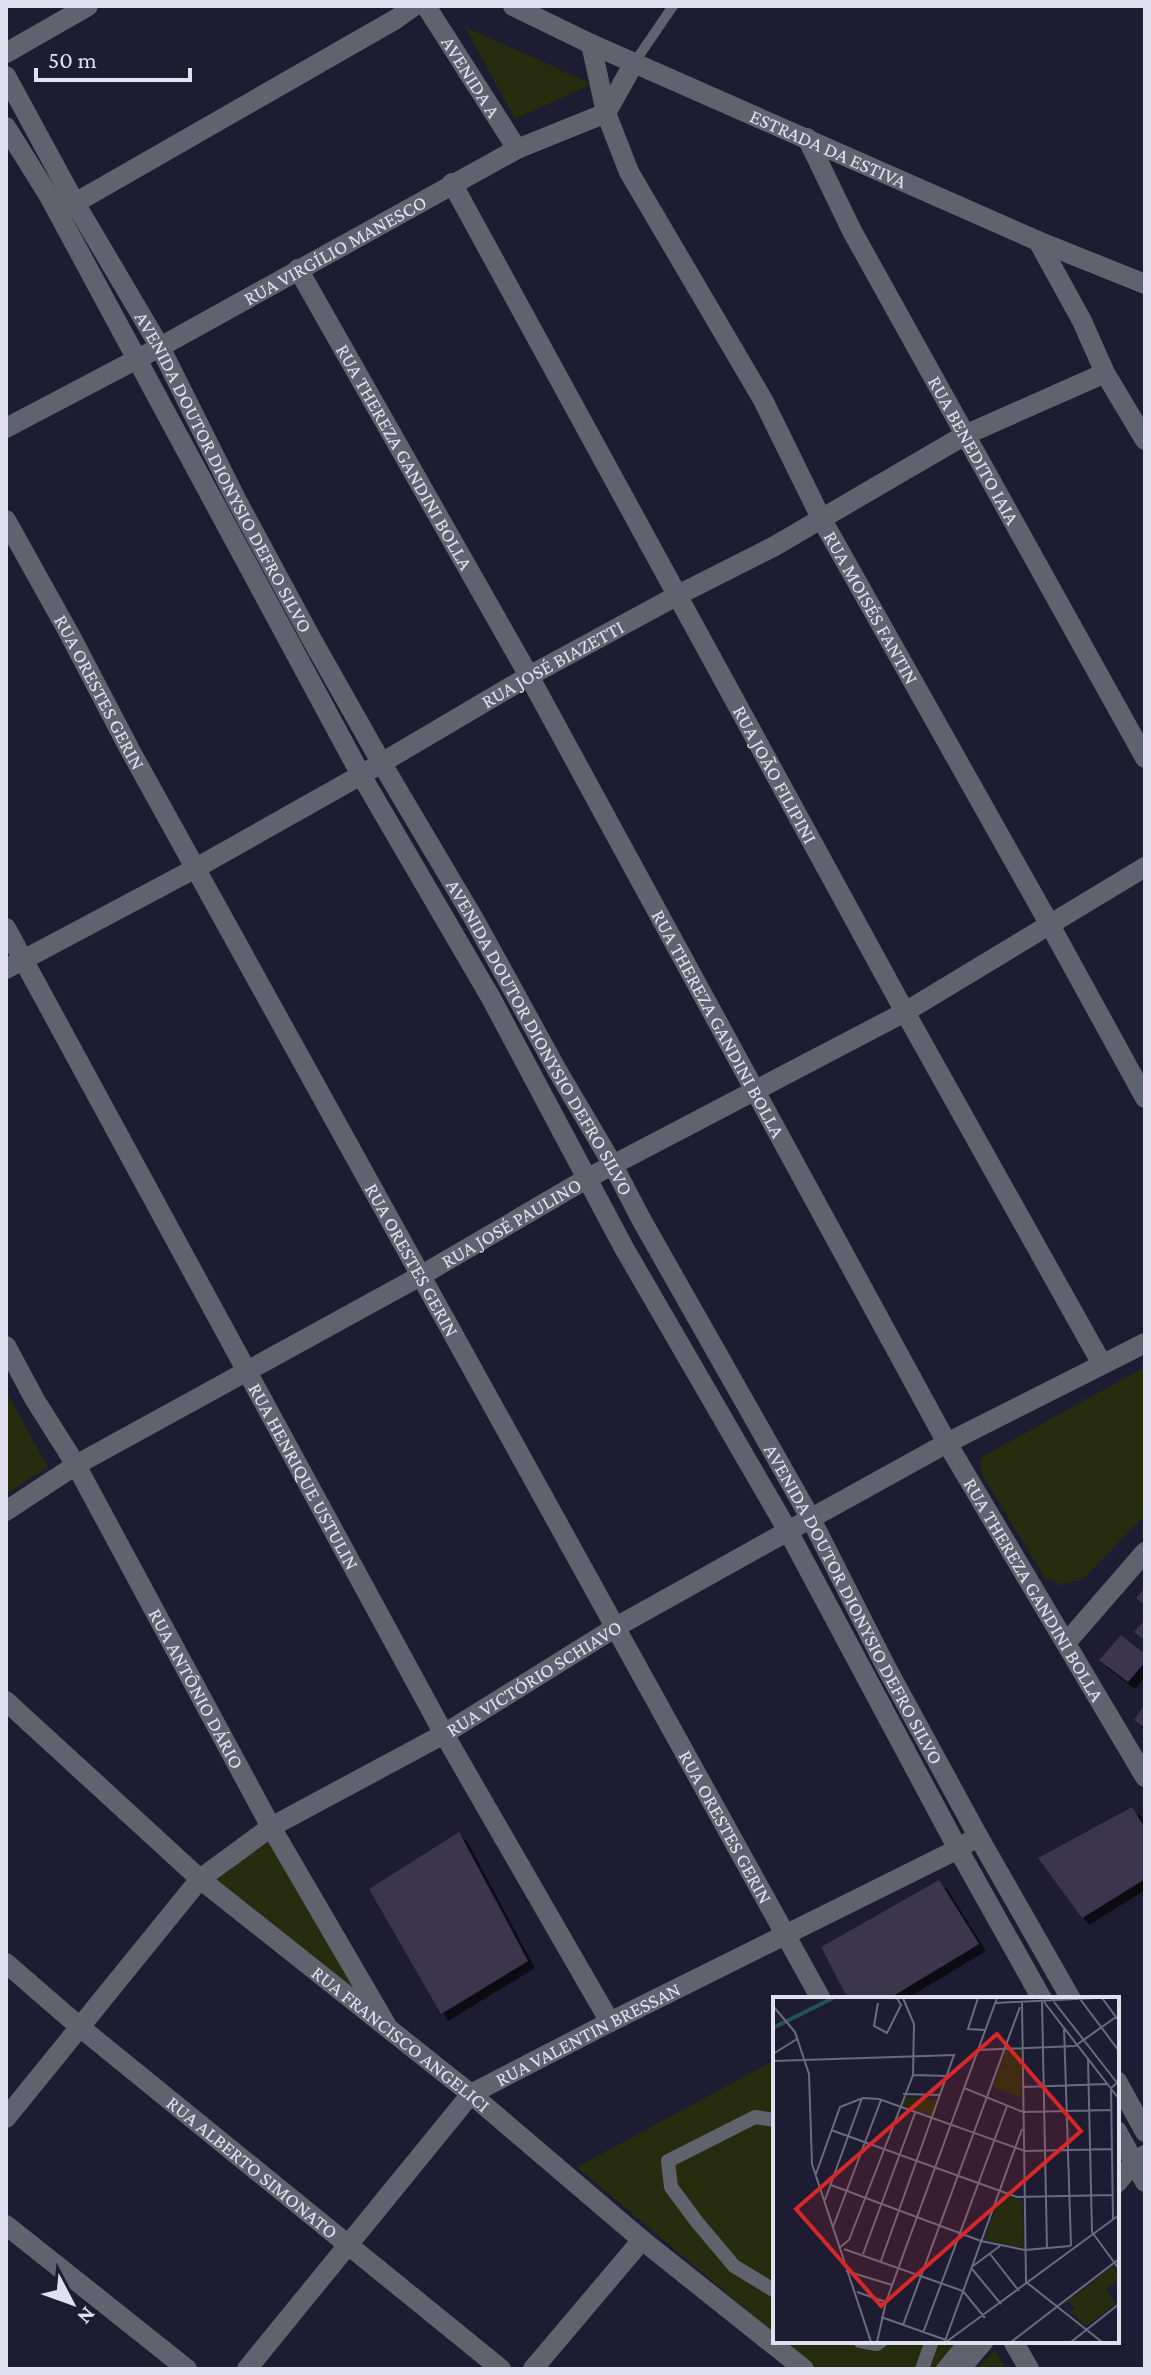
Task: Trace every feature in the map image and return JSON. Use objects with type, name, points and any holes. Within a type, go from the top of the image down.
[{"type":"street","points":[[6,53],[88,6]]},
{"type":"street","points":[[75,203],[414,6]]},
{"type":"street","name":"AVENIDA A","points":[[426,6],[517,149]]},
{"type":"street","name":"ESTRADA DA ESTIVA","points":[[513,6],[591,44],[1038,241],[1145,284]]},
{"type":"street","points":[[591,44],[606,113]]},
{"type":"street","points":[[606,113],[634,63]]},
{"type":"street","name":"AVENIDA DOUTOR DIONYSIO DEFRO SILVO","points":[[6,76],[75,203],[160,347],[244,513],[381,762],[474,919],[811,1519],[886,1667],[1070,1997]]},
{"type":"street","name":"RUA VIRGÍLIO MANESCO","points":[[6,428],[160,347],[452,183],[517,149],[606,113]]},
{"type":"street","name":"RUA MOISÉS FANTIN","points":[[606,113],[629,172],[763,400],[821,518],[1145,1098]]},
{"type":"street","name":"AVENIDA DOUTOR DIONYSIO DEFRO SILVO","points":[[6,127],[49,196],[361,775],[491,998],[586,1179],[788,1531],[1041,1997]]},
{"type":"street","name":"RUA BENEDITO IAIA","points":[[807,138],[852,231],[1145,758]]},
{"type":"street","name":"RUA JOÃO FILIPINI","points":[[452,183],[905,1012],[1102,1364]]},
{"type":"street","points":[[1038,241],[1082,321],[1105,373],[1145,440]]},
{"type":"street","name":"RUA THEREZA GANDINI BOLLA","points":[[298,269],[529,676],[947,1443],[1145,1777]]},
{"type":"street","name":"RUA JOSÉ BIAZETTI","points":[[15,964],[196,868],[529,676],[773,547],[965,435],[1105,373]]},
{"type":"street","name":"RUA ORESTES GERIN","points":[[6,520],[820,1997]]},
{"type":"street","name":"RUA JOSÉ PAULINO","points":[[6,1511],[76,1465],[422,1275],[586,1179],[905,1012],[1145,867]]},
{"type":"street","name":"RUA HENRIQUE USTULIN","points":[[6,928],[15,964],[246,1371],[444,1734],[610,2022]]},
{"type":"street","name":"RUA VICTÓRIO SCHIAVO","points":[[6,2118],[200,1879],[271,1827],[444,1734],[616,1627],[788,1531],[947,1443],[1145,1343]]},
{"type":"street","name":"RUA ANTÔNIO DÁRIO","points":[[6,1346],[76,1465],[271,1827],[388,2028]]},
{"type":"street","points":[[1066,1643],[1145,1552]]},
{"type":"street","name":"RUA FRANCISCO ANGELICI","points":[[6,1701],[200,1879],[471,2094],[642,2240],[773,2340]]},
{"type":"street","name":"RUA VALENTIN BRESSAN","points":[[247,2369],[471,2094],[958,1849],[978,1836]]},
{"type":"street","name":"RUA ALBERTO SIMONATO","points":[[6,1963],[81,2028],[501,2369]]},
{"type":"street","points":[[1119,2085],[1145,2132]]},
{"type":"street","points":[[773,2120],[755,2117],[668,2161],[671,2187],[697,2222],[734,2266],[773,2290]]},
{"type":"street","points":[[1119,2133],[1140,2158],[1145,2182]]},
{"type":"street","points":[[1119,2181],[1140,2158]]},
{"type":"street","points":[[6,2225],[187,2369]]},
{"type":"street","points":[[533,2369],[642,2240]]},
{"type":"street","points":[[922,2369],[931,2343]]},
{"type":"street","points":[[943,2369],[964,2343]]},
{"type":"street","points":[[960,2369],[982,2343]]},
{"type":"street","points":[[1014,2343],[1029,2369]]},
{"type":"street","name":"RUA FRANCISCO ANGELICI","points":[[778,2344],[804,2369]]},
{"type":"lane","points":[[634,63],[673,6]]},
{"type":"green space","points":[[465,27],[592,84],[515,119]]},
{"type":"green space","points":[[1145,1367],[1145,1515],[1083,1579],[1061,1585],[1045,1578],[982,1474],[980,1458]]},
{"type":"green space","points":[[6,1391],[48,1467],[6,1494]]},
{"type":"green space","points":[[265,1835],[371,2010],[206,1881]]},
{"type":"green space","points":[[773,2061],[773,2332],[577,2167]]},
{"type":"green space","points":[[785,2343],[978,2343],[955,2369],[817,2369]]},
{"type":"green space","points":[[995,2350],[1006,2369],[977,2369]]},
{"type":"building","points":[[1145,1588],[1145,1605],[1136,1598]]},
{"type":"building","points":[[1145,1620],[1145,1641],[1134,1632]]},
{"type":"building","points":[[1121,1635],[1145,1654],[1145,1662],[1128,1682],[1099,1660]]},
{"type":"building","points":[[1145,1704],[1145,1728],[1134,1720]]},
{"type":"building","points":[[1132,1807],[1145,1828],[1145,1879],[1082,1918],[1038,1858]]},
{"type":"building","points":[[459,1832],[528,1961],[441,2014],[369,1889]]},
{"type":"building","points":[[939,1880],[979,1944],[891,1997],[847,1997],[821,1947]]}]
